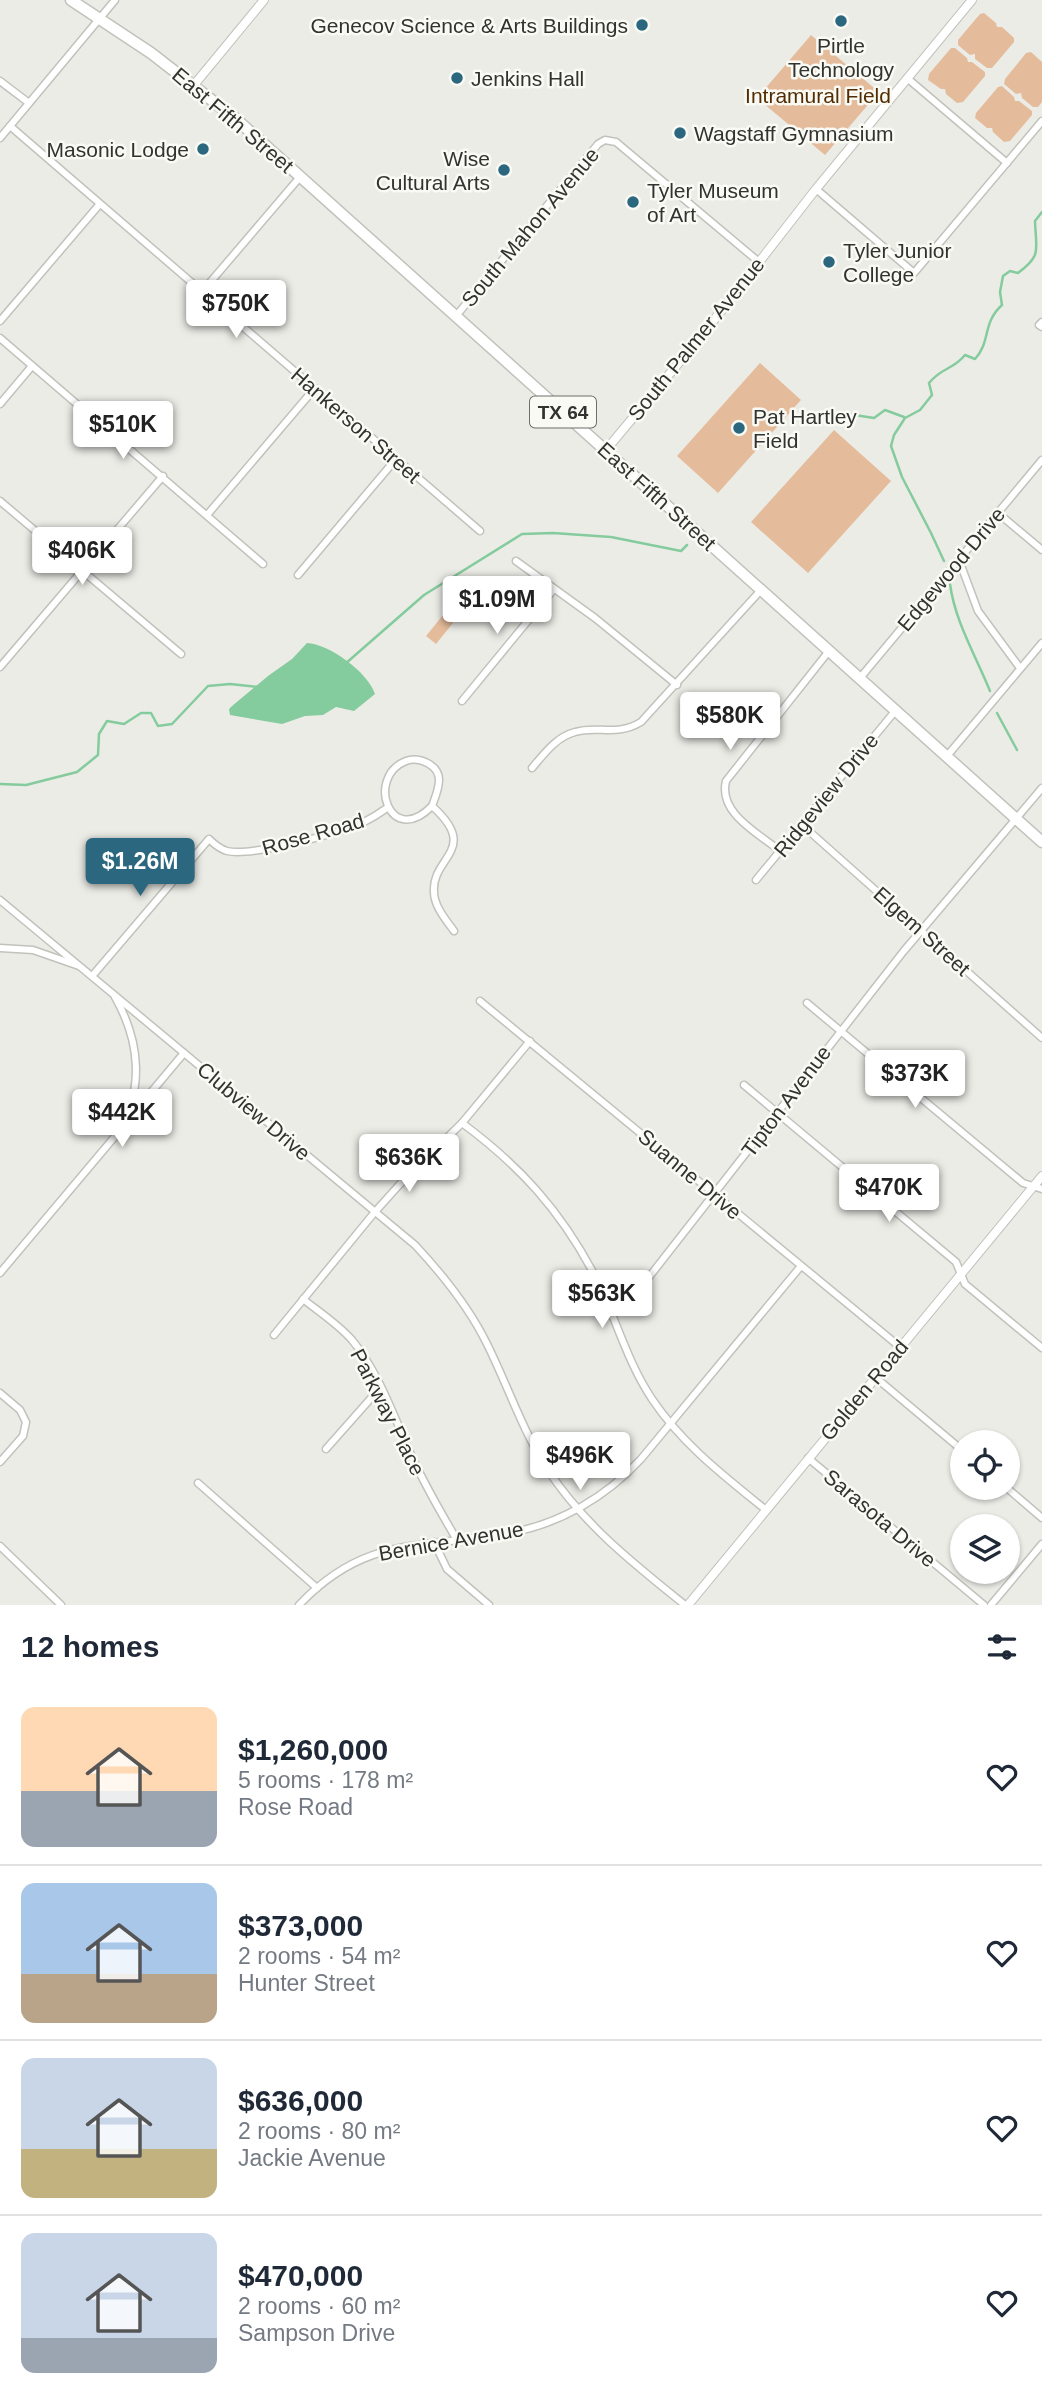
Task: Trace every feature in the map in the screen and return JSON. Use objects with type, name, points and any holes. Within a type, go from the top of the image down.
[{"type":"main road","name":"East Fifth Street","points":[[71,0],[194,85],[456,316],[1042,842]]},
{"type":"street","points":[[0,138],[115,0]]},
{"type":"street","points":[[194,85],[264,0]]},
{"type":"street","name":"South Palmer Avenue","points":[[606,450],[972,0]]},
{"type":"street","points":[[907,78],[1007,163]]},
{"type":"street","points":[[0,81],[29,103]]},
{"type":"street","points":[[816,189],[914,273],[1042,121]]},
{"type":"street","name":"Hankerson Street","points":[[10,126],[480,531]]},
{"type":"street","name":"South Mahon Avenue","points":[[456,316],[598,144],[605,140],[616,142],[759,262]]},
{"type":"street","points":[[201,293],[300,177]]},
{"type":"street","points":[[0,321],[99,205]]},
{"type":"street","points":[[0,338],[263,564]]},
{"type":"street","points":[[0,404],[32,366]]},
{"type":"street","points":[[207,515],[314,388]]},
{"type":"street","points":[[298,575],[396,459]]},
{"type":"street","name":"Edgewood Drive","points":[[860,678],[1042,460]]},
{"type":"street","points":[[0,666],[163,476]]},
{"type":"street","points":[[0,501],[181,654]]},
{"type":"street","points":[[998,513],[1042,550]]},
{"type":"street","points":[[959,560],[978,611],[1020,668]]},
{"type":"street","points":[[516,561],[603,625],[677,685]]},
{"type":"street","points":[[462,702],[554,589]]},
{"type":"street","points":[[532,768],[556,742],[574,732],[622,731],[641,722],[761,590]]},
{"type":"street","points":[[947,756],[1042,643]]},
{"type":"street","points":[[780,851],[733,812],[724,797],[724,789],[730,774],[829,650]]},
{"type":"street","name":"Ridgeview Drive","points":[[756,880],[896,710]]},
{"type":"street","points":[[411,760],[426,762],[438,775],[439,785],[432,806],[420,817],[411,820],[402,818],[387,808],[384,795],[389,780],[401,764],[411,760]]},
{"type":"street","name":"Tipton Avenue","points":[[611,1315],[628,1304],[840,1031],[1042,788]]},
{"type":"street","points":[[432,806],[446,820],[453,835],[451,853],[436,879],[434,893],[436,902],[454,931]]},
{"type":"street","name":"Rose Road","points":[[93,975],[209,839],[229,851],[269,849],[352,827],[387,808]]},
{"type":"street","name":"Elgem Street","points":[[801,824],[1042,1038]]},
{"type":"street","name":"Clubview Drive","points":[[0,901],[93,975],[415,1245],[465,1305],[488,1345],[516,1413],[532,1443],[548,1471],[576,1509],[610,1544],[686,1605]]},
{"type":"street","points":[[0,947],[33,950],[84,968]]},
{"type":"street","points":[[113,993],[128,1023],[137,1065],[131,1107],[117,1134]]},
{"type":"street","name":"Suanne Drive","points":[[480,1000],[900,1348]]},
{"type":"street","points":[[807,1003],[1023,1183],[1038,1187]]},
{"type":"street","points":[[274,1335],[374,1213],[462,1123],[530,1041]]},
{"type":"street","points":[[0,1273],[184,1053]]},
{"type":"street","points":[[744,1085],[956,1262],[965,1284],[1042,1349]]},
{"type":"street","points":[[462,1123],[506,1157],[544,1198],[594,1275],[640,1379],[670,1422],[708,1463],[766,1510]]},
{"type":"street","name":"Golden Road","points":[[686,1605],[961,1274],[1038,1187],[1042,1177]]},
{"type":"street","name":"Bernice Avenue","points":[[299,1605],[317,1588],[364,1557],[385,1550],[510,1533],[538,1525],[591,1503],[625,1477],[801,1266]]},
{"type":"street","name":"Parkway Place","points":[[303,1299],[351,1339],[371,1369],[429,1493],[457,1539]]},
{"type":"street","points":[[875,1377],[950,1440]]},
{"type":"street","points":[[326,1449],[380,1388]]},
{"type":"street","points":[[0,1393],[24,1415],[26,1425],[23,1436],[0,1462]]},
{"type":"street","name":"Sarasota Drive","points":[[808,1458],[984,1605]]},
{"type":"street","points":[[198,1483],[317,1588]]},
{"type":"street","points":[[1020,1499],[1042,1518]]},
{"type":"street","points":[[434,1542],[447,1569],[489,1605]]},
{"type":"street","points":[[991,1605],[1042,1544]]},
{"type":"street","points":[[0,1546],[61,1605]]},
{"type":"green space","points":[[984,13],[997,27],[1002,27],[1014,38],[1014,42],[992,68],[987,68],[975,59],[975,54],[970,55],[958,45],[958,40],[980,14]]},
{"type":"green space","name":"Intramural Field","points":[[811,35],[879,92],[825,155],[757,98]]},
{"type":"green space","points":[[951,48],[955,48],[968,62],[985,72],[985,76],[963,102],[957,103],[946,94],[945,89],[928,80],[929,74]]},
{"type":"green space","points":[[1031,52],[1042,62],[1042,102],[1038,107],[1033,107],[1022,98],[1021,93],[1016,94],[1004,84],[1026,53]]},
{"type":"green space","points":[[1002,86],[1015,101],[1032,111],[1032,115],[1010,141],[1004,142],[992,128],[987,128],[975,118],[976,113],[998,87]]},
{"type":"green space","name":"Pat Hartley Field","points":[[760,363],[801,400],[718,493],[677,456]]},
{"type":"green space","points":[[834,430],[891,481],[808,573],[751,522]]},
{"type":"green space","points":[[443,615],[453,623],[436,644],[426,636]]},
{"type":"shaded area","points":[[307,643],[326,648],[347,661],[365,677],[375,694],[354,711],[336,707],[323,715],[305,716],[282,724],[230,715],[229,709],[232,706],[292,659]]},
{"type":"waterway","points":[[944,561],[902,477],[891,446],[894,435],[905,418],[920,410],[932,395],[929,383],[934,378],[965,355],[975,359],[980,353],[992,319],[1002,305],[1000,292],[1003,276],[1010,271],[1018,273],[1034,257],[1035,221],[1042,212]]},
{"type":"waterway","points":[[848,414],[874,418],[885,410],[904,417]]},
{"type":"waterway","points":[[345,664],[424,595],[522,534],[611,537],[681,551],[687,545]]},
{"type":"waterway","points":[[950,584],[961,625],[990,691]]},
{"type":"waterway","points":[[0,784],[26,785],[77,772],[98,755],[99,734],[107,721],[124,724],[141,713],[151,713],[158,726],[172,724],[208,686],[230,684],[258,687]]},
{"type":"waterway","points":[[997,713],[1017,750]]},
{"type":"place","name":"Pirtle Technology","points":[[841,21]]},
{"type":"place","name":"Genecov Science & Arts Buildings","points":[[642,25]]},
{"type":"place","name":"Jenkins Hall","points":[[457,78]]},
{"type":"place","name":"Wagstaff Gymnasium","points":[[680,133]]},
{"type":"place","name":"Masonic Lodge","points":[[203,149]]},
{"type":"place","name":"Wise Cultural Arts","points":[[504,170]]},
{"type":"place","name":"Tyler Museum of Art","points":[[633,202]]},
{"type":"place","name":"Tyler Junior College","points":[[829,262]]},
{"type":"place","name":"Pat Hartley Field","points":[[739,428]]}]
